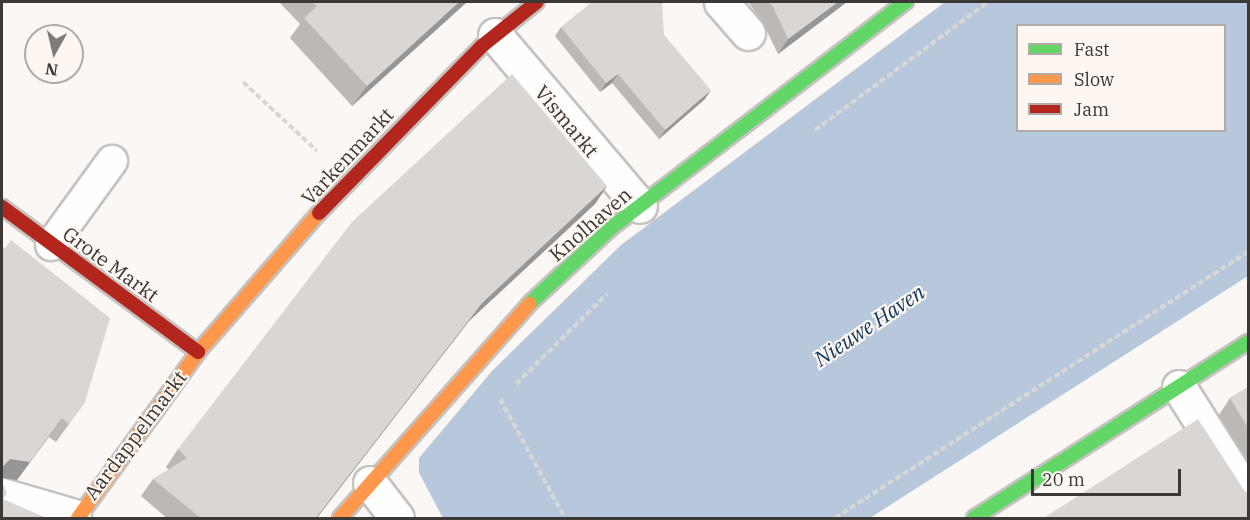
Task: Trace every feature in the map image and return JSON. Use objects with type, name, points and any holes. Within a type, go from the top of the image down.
[{"type":"street","name":"Varkenmarkt","points":[[198,352],[348,179],[495,35],[537,2]]},
{"type":"street","points":[[721,2],[748,33]]},
{"type":"street","name":"Knolhaven","points":[[340,519],[512,320],[640,206],[906,2]]},
{"type":"street","name":"Vismarkt","points":[[495,35],[640,206]]},
{"type":"street","name":"Grote Markt","points":[[2,207],[198,352]]},
{"type":"street","points":[[974,519],[1248,342]]},
{"type":"street","name":"Aardappelmarkt","points":[[76,517],[198,352]]},
{"type":"street","points":[[1179,387],[1248,496]]},
{"type":"street","points":[[370,483],[397,519]]},
{"type":"street","points":[[2,495],[76,517]]},
{"type":"lane","points":[[51,245],[112,161]]},
{"type":"path","points":[[813,132],[988,2]]},
{"type":"path","points":[[243,82],[348,179]]},
{"type":"path","points":[[835,519],[1248,252]]},
{"type":"path","points":[[565,519],[500,398],[612,289]]},
{"type":"water","name":"Nieuwe Haven","points":[[945,2],[1248,2],[1248,276],[870,518],[443,518],[419,473],[419,458],[492,371],[621,245]]},
{"type":"building","points":[[312,2],[459,2],[367,86],[304,18],[317,6]]},
{"type":"building","points":[[592,2],[662,2],[664,35],[711,90],[665,130],[618,74],[606,83],[561,27]]},
{"type":"building","points":[[769,2],[838,2],[788,39]]},
{"type":"building","points":[[512,74],[607,186],[482,303],[315,519],[202,519],[153,479],[187,458],[178,449],[352,222]]},
{"type":"building","points":[[11,240],[110,318],[85,402],[69,424],[62,418],[30,462],[10,459],[2,467],[2,247],[5,248]]},
{"type":"building","points":[[1248,387],[1248,428],[1230,398]]},
{"type":"building","points":[[1198,419],[1248,493],[1248,519],[1042,519]]},
{"type":"building","points":[[2,482],[7,493],[3,499],[49,519],[2,519]]},
{"type":"traffic: fast","points":[[529,304],[611,228],[906,2]]},
{"type":"traffic: fast","points":[[974,518],[1248,342]]},
{"type":"traffic: slow","points":[[78,518],[198,352],[319,213]]},
{"type":"traffic: slow","points":[[340,518],[529,304]]},
{"type":"traffic: jam","points":[[319,213],[482,46],[537,2]]},
{"type":"traffic: jam","points":[[2,207],[198,352]]}]
